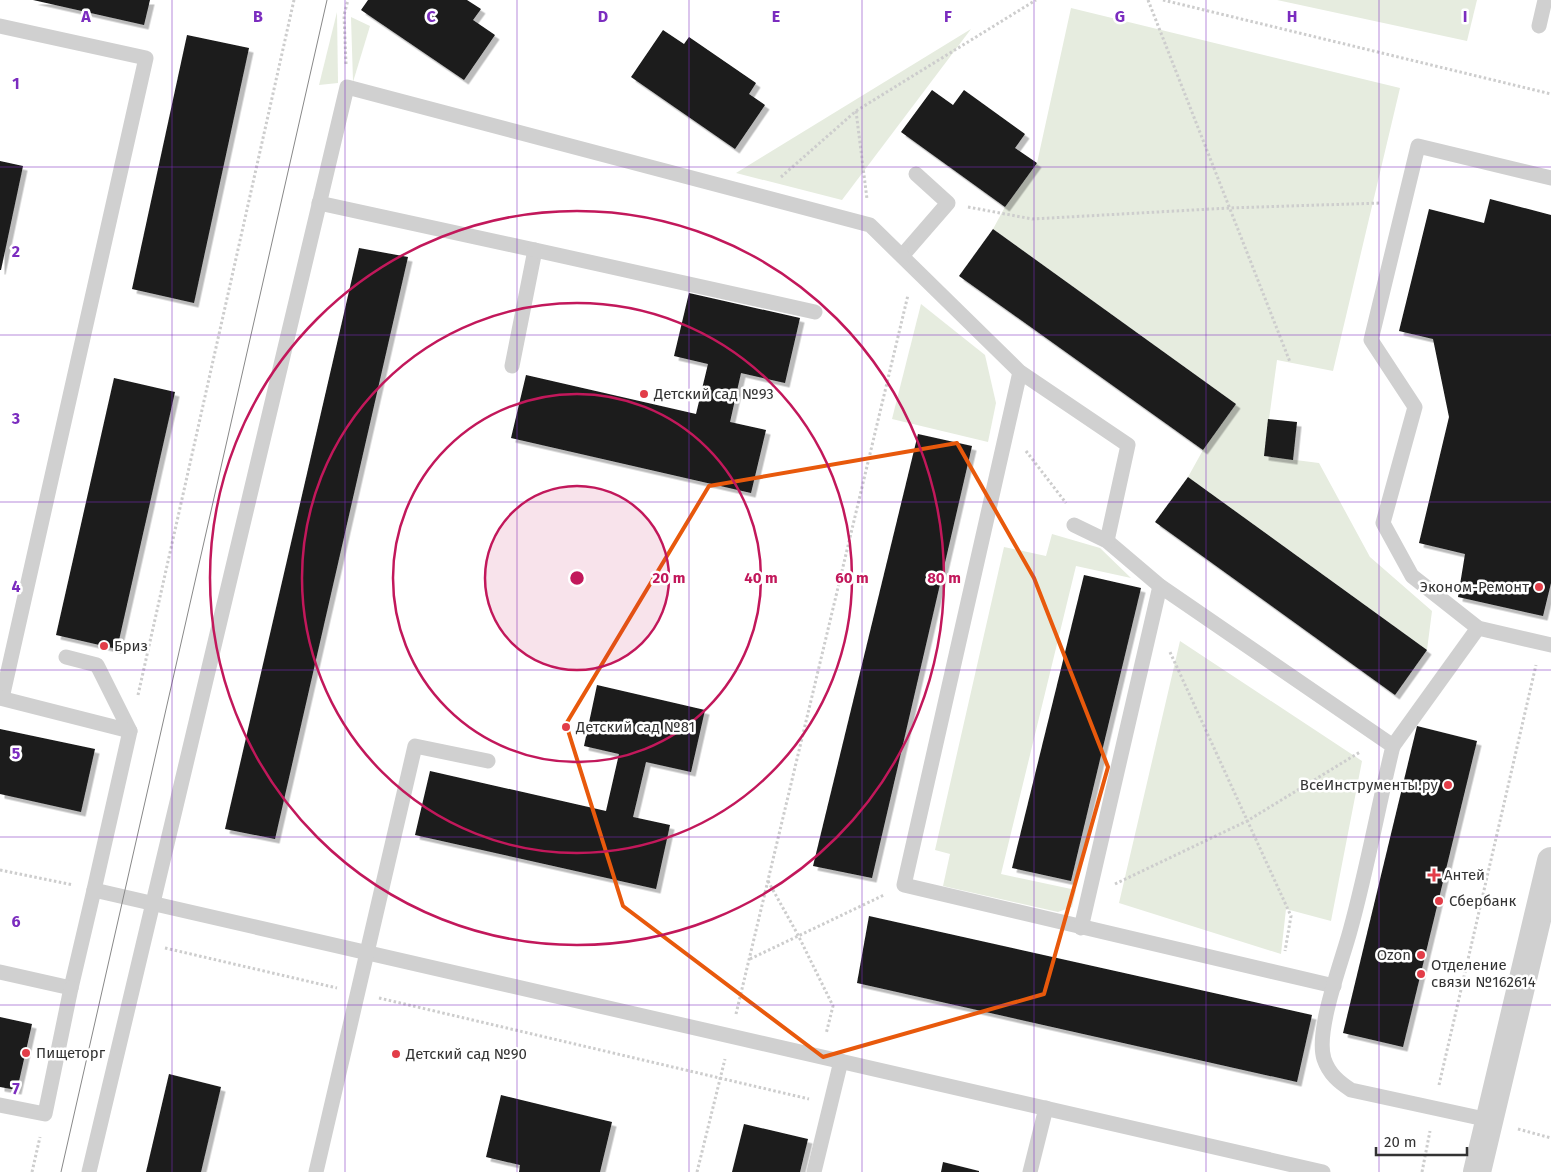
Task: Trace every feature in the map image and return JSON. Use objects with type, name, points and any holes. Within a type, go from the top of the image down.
[{"type":"street","points":[[1480,1171],[1489,1120],[1551,861]]},
{"type":"lane","points":[[1539,26],[1545,0]]},
{"type":"lane","points":[[0,26],[146,58],[1,698],[130,731]]},
{"type":"lane","points":[[89,1172],[347,87],[870,225],[1020,372],[1128,445],[1107,541]]},
{"type":"lane","points":[[1546,644],[1478,628],[1412,576],[1383,523],[1415,407],[1371,340],[1418,146],[1551,178]]},
{"type":"lane","points":[[902,256],[948,203],[916,174]]},
{"type":"lane","points":[[319,203],[815,312]]},
{"type":"lane","points":[[512,366],[535,250]]},
{"type":"lane","points":[[1020,372],[904,885],[1334,986]]},
{"type":"lane","points":[[1074,525],[1107,541],[1160,586],[1387,742]]},
{"type":"lane","points":[[1081,928],[1160,586]]},
{"type":"lane","points":[[1478,628],[1387,742],[1350,930],[1334,986],[1322,1039],[1324,1060],[1336,1080],[1351,1090],[1489,1120]]},
{"type":"lane","points":[[0,1105],[45,1114],[71,988],[130,731],[98,664],[66,657]]},
{"type":"lane","points":[[316,1172],[415,746],[488,761]]},
{"type":"lane","points":[[94,890],[1046,1108],[1277,1167],[1323,1172]]},
{"type":"lane","points":[[0,972],[71,988]]},
{"type":"lane","points":[[814,1172],[841,1061]]},
{"type":"lane","points":[[1030,1172],[1046,1108]]},
{"type":"path","points":[[130,731],[294,0]]},
{"type":"path","points":[[347,87],[344,15],[348,0]]},
{"type":"path","points":[[760,196],[856,111],[1036,0]]},
{"type":"path","points":[[1148,0],[1290,362]]},
{"type":"path","points":[[1163,0],[1551,94]]},
{"type":"path","points":[[856,111],[870,225]]},
{"type":"path","points":[[948,203],[1032,219],[1229,208],[1404,202]]},
{"type":"path","points":[[697,1172],[914,268]]},
{"type":"path","points":[[1007,427],[1090,533]]},
{"type":"path","points":[[1153,616],[1291,916],[1282,974]]},
{"type":"path","points":[[1422,1172],[1434,1108],[1546,644]]},
{"type":"path","points":[[1088,897],[1247,822],[1387,742]]},
{"type":"path","points":[[0,870],[94,890]]},
{"type":"path","points":[[768,881],[798,935],[833,1006],[820,1057]]},
{"type":"path","points":[[749,959],[904,885]]},
{"type":"path","points":[[142,943],[830,1104]]},
{"type":"path","points":[[32,1172],[45,1114]]},
{"type":"highlighted area","points":[[957,443],[1034,578],[1108,767],[1044,994],[823,1057],[623,906],[566,724],[709,486]]},
{"type":"shaded area","points":[[1277,0],[1477,0],[1467,41]]},
{"type":"shaded area","points":[[1071,8],[1400,88],[1333,371],[1277,360],[1264,456],[1319,463],[1370,557],[1432,611],[1427,650],[1188,477],[1203,450],[1236,404],[993,229],[1005,207],[1037,163]]},
{"type":"shaded area","points":[[337,12],[338,83],[319,85]]},
{"type":"shaded area","points":[[351,17],[370,26],[353,82]]},
{"type":"shaded area","points":[[971,29],[842,200],[736,173]]},
{"type":"shaded area","points":[[921,304],[985,355],[996,403],[988,442],[892,419]]},
{"type":"shaded area","points":[[1052,534],[1100,548],[1131,578],[1076,566],[1001,874],[1076,890],[1072,907],[1058,912],[943,886],[950,854],[935,850],[1004,547],[1046,556]]},
{"type":"shaded area","points":[[1180,641],[1362,761],[1331,921],[1286,909],[1281,954],[1119,903]]},
{"type":"building","points":[[33,0],[150,0],[144,25]]},
{"type":"building","points":[[368,0],[467,0],[481,9],[473,20],[495,35],[464,80],[361,10]]},
{"type":"building","points":[[663,30],[684,44],[689,37],[756,83],[749,94],[765,105],[735,149],[631,77]]},
{"type":"building","points":[[187,35],[249,48],[194,303],[132,289]]},
{"type":"building","points":[[932,90],[953,105],[964,90],[1025,134],[1015,148],[1037,163],[1005,207],[901,132]]},
{"type":"building","points":[[0,161],[23,166],[1,270],[0,270]]},
{"type":"building","points":[[1490,199],[1551,215],[1551,583],[1543,616],[1458,597],[1465,554],[1419,543],[1449,417],[1433,339],[1399,331],[1429,209],[1484,223]]},
{"type":"building","points":[[993,229],[1236,404],[1203,450],[959,276]]},
{"type":"building","points":[[359,248],[408,257],[275,839],[225,829]]},
{"type":"building","points":[[689,293],[800,318],[785,383],[741,373],[730,422],[766,430],[751,493],[511,438],[526,375],[696,414],[708,364],[674,356]]},
{"type":"building","points":[[114,378],[175,392],[117,649],[56,635]]},
{"type":"building","points":[[1268,419],[1297,422],[1293,460],[1264,456]]},
{"type":"building","points":[[918,434],[972,446],[872,878],[813,866]]},
{"type":"building","points":[[1188,477],[1427,650],[1395,695],[1155,522]]},
{"type":"building","points":[[1084,575],[1141,588],[1071,881],[1012,868]]},
{"type":"building","points":[[597,685],[705,710],[691,772],[646,762],[633,817],[670,825],[656,889],[415,835],[430,771],[606,811],[619,754],[584,746]]},
{"type":"building","points":[[1417,726],[1477,741],[1403,1047],[1343,1033]]},
{"type":"building","points":[[0,729],[95,749],[81,812],[0,794]]},
{"type":"building","points":[[869,916],[1312,1015],[1297,1082],[857,983]]},
{"type":"building","points":[[0,1017],[32,1024],[17,1090],[0,1087]]},
{"type":"building","points":[[169,1074],[221,1087],[201,1172],[146,1172]]},
{"type":"building","points":[[501,1095],[612,1122],[600,1172],[519,1172],[520,1165],[486,1157]]},
{"type":"building","points":[[744,1124],[808,1139],[800,1172],[732,1172]]},
{"type":"building","points":[[943,1162],[979,1171],[979,1172],[941,1172]]},
{"type":"tram line","points":[[61,1172],[327,0]]},
{"type":"place","name":"Детский сад №93","points":[[644,394]]},
{"type":"place","name":"Эконом-Ремонт","points":[[1539,587]]},
{"type":"place","name":"Бриз","points":[[104,646]]},
{"type":"place","name":"Детский сад №81","points":[[566,727]]},
{"type":"place","name":"ВсеИнструменты.ру","points":[[1448,785]]},
{"type":"place","name":"Антей","points":[[1434,875]]},
{"type":"place","name":"Сбербанк","points":[[1439,901]]},
{"type":"place","name":"Ozon","points":[[1421,955]]},
{"type":"place","name":"Отделение связи №162614","points":[[1421,974]]},
{"type":"place","name":"Пищеторг","points":[[26,1053]]},
{"type":"place","name":"Детский сад №90","points":[[396,1054]]}]
